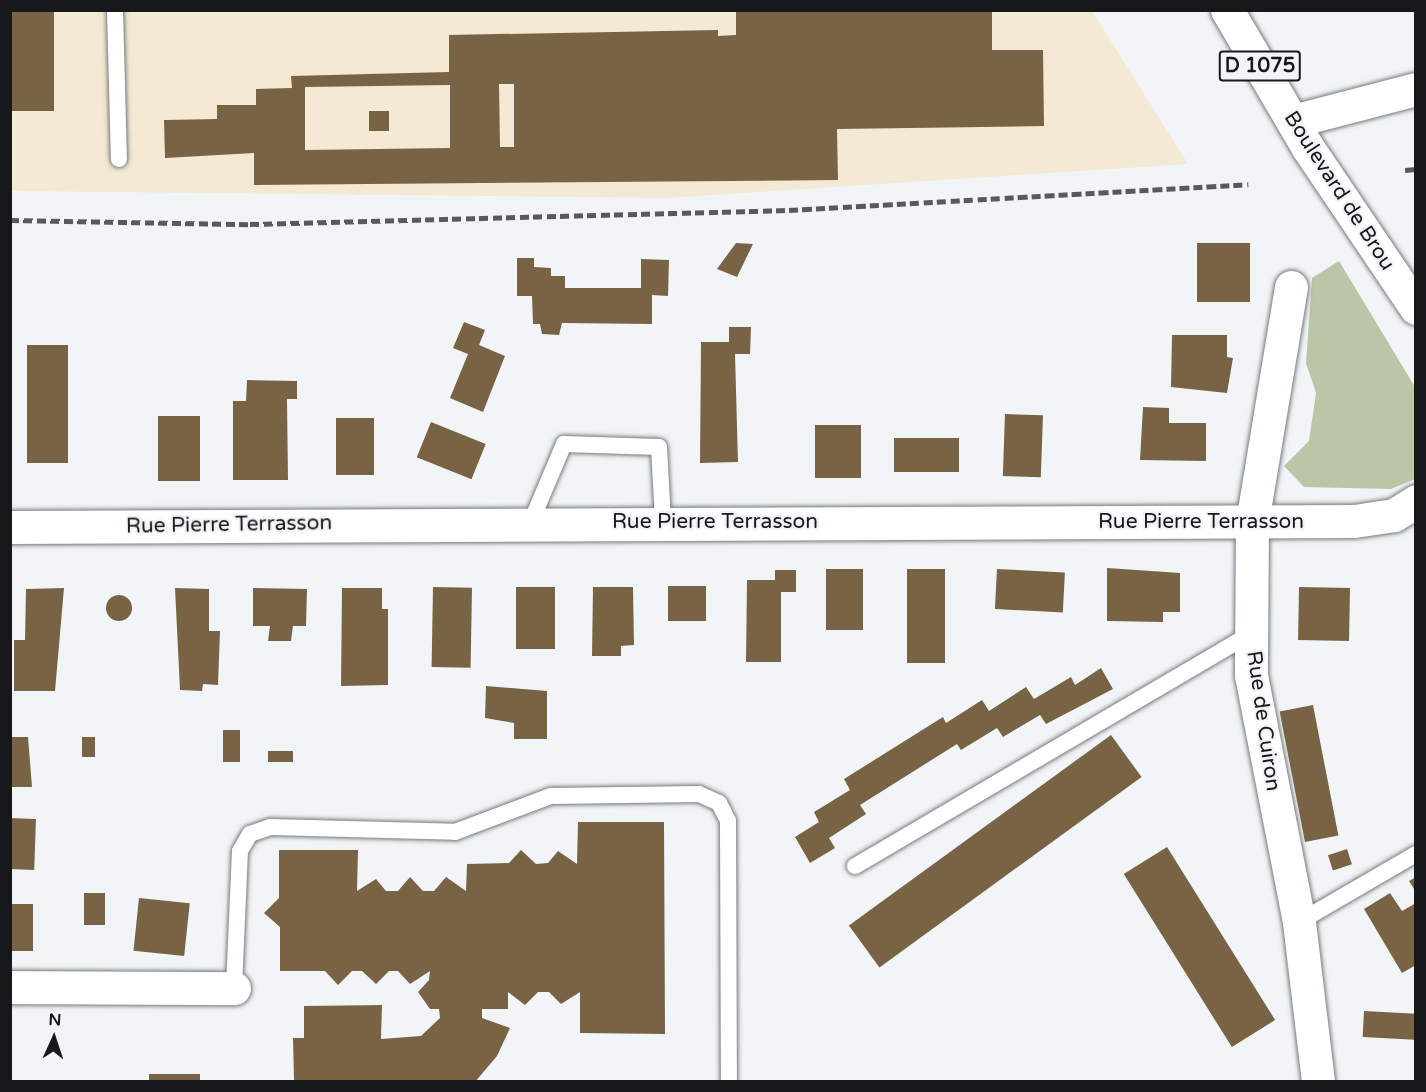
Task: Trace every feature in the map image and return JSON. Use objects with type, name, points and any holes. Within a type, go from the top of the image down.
[{"type":"street","name":"Boulevard de Brou","points":[[1227,10],[1293,121],[1416,308]]},
{"type":"street","points":[[1293,121],[1416,89]]},
{"type":"street","name":"Rue de Cuiron","points":[[1292,287],[1252,522],[1251,675],[1299,922],[1318,1082]]},
{"type":"street","name":"Rue Pierre Terrasson","points":[[10,527],[531,522],[1354,521],[1394,515],[1416,501]]},
{"type":"street","points":[[10,987],[234,988]]},
{"type":"lane","points":[[115,10],[119,159]]},
{"type":"lane","points":[[531,522],[564,444],[659,447],[663,522]]},
{"type":"lane","points":[[855,866],[1251,633]]},
{"type":"lane","points":[[234,988],[240,851],[250,834],[270,827],[455,832],[551,796],[699,794],[718,803],[728,822],[729,1082]]},
{"type":"lane","points":[[1299,922],[1416,854]]},
{"type":"shaded area","points":[[11,10],[1092,11],[1188,164],[668,198],[11,191]]},
{"type":"green space","points":[[1339,261],[1415,387],[1415,479],[1391,489],[1304,487],[1284,466],[1309,441],[1316,393],[1306,363],[1312,278]]},
{"type":"building","points":[[10,10],[54,10],[54,111],[10,111]]},
{"type":"building","points":[[736,10],[992,10],[992,50],[1043,50],[1044,126],[837,129],[838,180],[254,185],[254,153],[165,158],[164,120],[217,119],[217,105],[256,105],[256,89],[292,88],[291,76],[449,72],[449,35],[718,30],[718,36],[736,35]],"holes":[[[499,84],[514,84],[514,147],[500,147]],[[450,85],[450,148],[305,150],[305,87]]]},
{"type":"building","points":[[369,111],[389,111],[389,131],[369,131]]},
{"type":"building","points":[[736,243],[753,244],[737,277],[717,269]]},
{"type":"building","points":[[1197,243],[1250,243],[1250,302],[1197,302]]},
{"type":"building","points":[[517,258],[534,258],[534,267],[551,268],[551,276],[565,276],[565,288],[641,288],[641,259],[669,260],[668,296],[652,295],[652,324],[562,323],[559,335],[542,334],[540,324],[533,324],[532,296],[517,296]]},
{"type":"building","points":[[464,322],[485,330],[479,345],[505,356],[483,412],[450,398],[468,354],[453,348]]},
{"type":"building","points":[[729,327],[751,327],[750,354],[735,354],[738,462],[700,463],[701,342],[729,342]]},
{"type":"building","points":[[1172,335],[1227,335],[1227,357],[1233,358],[1227,393],[1171,387]]},
{"type":"building","points":[[27,345],[68,345],[68,463],[27,463]]},
{"type":"building","points":[[247,380],[297,381],[297,399],[287,399],[288,480],[233,480],[233,401],[246,401]]},
{"type":"building","points":[[1143,407],[1169,408],[1169,423],[1206,423],[1206,461],[1140,460]]},
{"type":"building","points":[[1005,414],[1043,415],[1041,477],[1003,476]]},
{"type":"building","points":[[158,416],[200,416],[200,481],[158,481]]},
{"type":"building","points":[[336,418],[374,418],[374,475],[336,475]]},
{"type":"building","points":[[431,422],[486,444],[471,479],[417,457]]},
{"type":"building","points":[[815,425],[861,425],[861,478],[815,478]]},
{"type":"building","points":[[894,438],[959,438],[959,472],[894,472]]},
{"type":"building","points":[[1107,568],[1180,573],[1180,612],[1163,612],[1163,622],[1107,621]]},
{"type":"building","points":[[826,569],[863,569],[863,630],[826,630]]},
{"type":"building","points":[[907,569],[945,569],[945,663],[907,663]]},
{"type":"building","points":[[997,569],[1065,573],[1063,613],[995,609]]},
{"type":"building","points":[[775,570],[796,570],[796,592],[781,592],[781,662],[746,662],[747,580],[775,580]]},
{"type":"building","points":[[668,586],[706,586],[706,621],[668,621]]},
{"type":"building","points":[[433,587],[472,588],[471,668],[432,667]]},
{"type":"building","points":[[516,587],[555,587],[555,649],[516,649]]},
{"type":"building","points":[[593,587],[633,587],[634,645],[621,646],[621,656],[592,656]]},
{"type":"building","points":[[1299,587],[1350,588],[1349,641],[1298,640]]},
{"type":"building","points":[[64,588],[55,691],[14,691],[14,640],[25,640],[26,589]]},
{"type":"building","points":[[175,588],[209,589],[209,631],[220,631],[218,685],[203,684],[202,691],[180,690]]},
{"type":"building","points":[[253,588],[307,589],[306,626],[293,626],[291,641],[268,641],[270,626],[253,626]]},
{"type":"building","points":[[342,588],[382,588],[382,609],[388,609],[388,685],[341,686]]},
{"type":"building","points":[[119,595],[128,599],[132,608],[128,617],[119,621],[110,617],[106,608],[110,599]]},
{"type":"building","points":[[1101,668],[1113,689],[1046,724],[1040,715],[1003,737],[997,728],[961,750],[957,744],[860,805],[866,814],[829,838],[835,848],[810,863],[795,837],[819,822],[814,812],[850,790],[844,779],[943,717],[946,723],[982,700],[989,711],[1026,687],[1034,699],[1071,677],[1075,685]]},
{"type":"building","points":[[486,686],[547,691],[547,739],[514,739],[514,723],[485,718]]},
{"type":"building","points":[[1313,705],[1338,836],[1305,842],[1280,711]]},
{"type":"building","points":[[223,730],[240,730],[240,762],[223,762]]},
{"type":"building","points":[[1111,735],[1142,777],[879,968],[849,925]]},
{"type":"building","points":[[10,737],[28,737],[32,787],[10,787]]},
{"type":"building","points":[[82,737],[95,737],[95,757],[82,757]]},
{"type":"building","points":[[268,751],[293,751],[293,762],[268,762]]},
{"type":"building","points":[[10,818],[36,819],[34,870],[10,869]]},
{"type":"building","points":[[578,822],[664,822],[665,1034],[580,1033],[580,992],[561,1004],[549,992],[538,992],[525,1005],[508,992],[508,1009],[482,1009],[482,1018],[510,1028],[497,1056],[475,1082],[294,1081],[293,1038],[304,1038],[304,1006],[382,1005],[381,1039],[421,1036],[440,1018],[439,1009],[430,1009],[418,992],[429,980],[430,971],[410,984],[398,971],[389,971],[376,984],[362,971],[352,971],[338,985],[325,971],[280,971],[280,927],[264,913],[279,898],[279,850],[358,850],[357,891],[376,879],[386,891],[398,891],[410,877],[423,891],[434,891],[446,877],[466,891],[467,864],[509,863],[521,850],[536,864],[548,863],[558,851],[577,864]]},
{"type":"building","points":[[1167,847],[1275,1020],[1232,1047],[1124,874]]},
{"type":"building","points":[[1347,849],[1352,864],[1333,870],[1328,855]]},
{"type":"building","points":[[1416,877],[1416,892],[1409,881]]},
{"type":"building","points":[[84,893],[105,893],[105,925],[84,925]]},
{"type":"building","points":[[1390,893],[1402,911],[1416,903],[1416,965],[1402,973],[1364,909]]},
{"type":"building","points":[[139,898],[190,903],[184,956],[133,951]]},
{"type":"building","points":[[10,904],[33,904],[33,951],[10,951]]},
{"type":"building","points":[[1364,1011],[1416,1014],[1415,1040],[1363,1037]]},
{"type":"building","points":[[149,1074],[200,1074],[200,1082],[149,1082]]},
{"type":"railway","points":[[1405,170],[1416,169]]},
{"type":"railway","points":[[10,220],[250,224],[789,210],[1248,184]]}]
